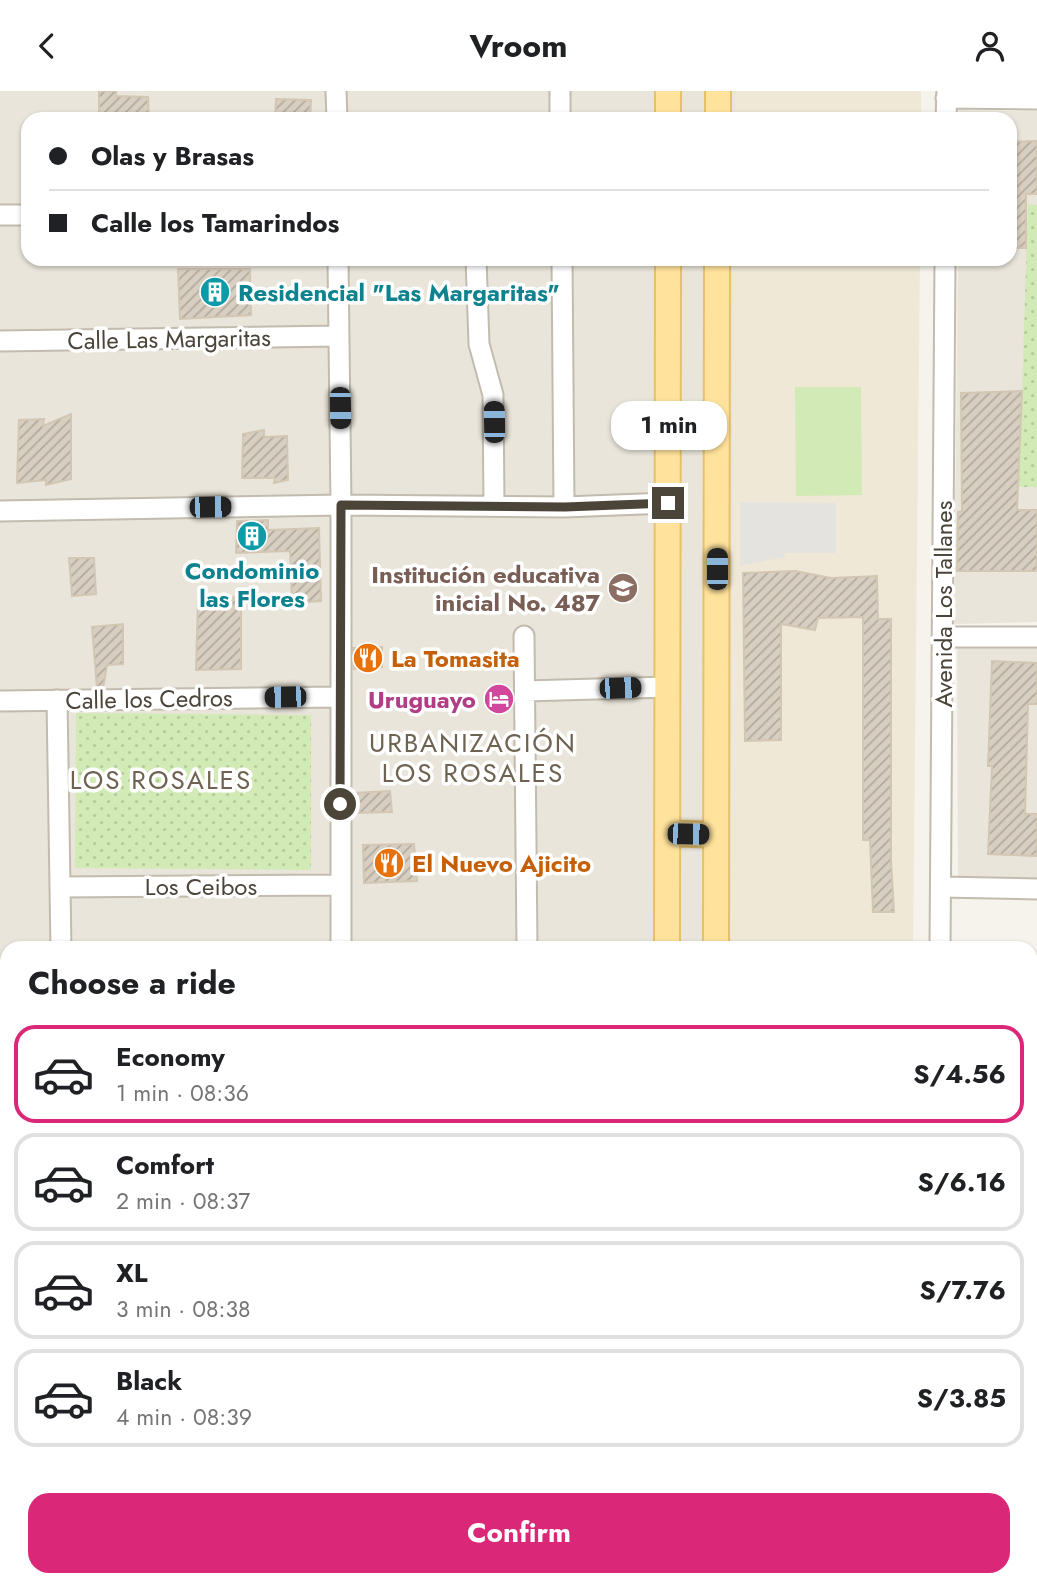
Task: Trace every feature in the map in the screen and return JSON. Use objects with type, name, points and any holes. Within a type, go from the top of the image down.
[{"type":"main road","points":[[668,91],[668,112]]},
{"type":"main road","points":[[718,91],[718,112]]},
{"type":"main road","points":[[667,941],[668,266]]},
{"type":"main road","points":[[716,941],[717,266]]},
{"type":"main road","points":[[667,834],[716,835]]},
{"type":"street","points":[[336,91],[337,112]]},
{"type":"street","points":[[559,91],[560,112]]},
{"type":"street","points":[[946,112],[947,94],[1037,99]]},
{"type":"street","points":[[0,215],[21,215]]},
{"type":"street","points":[[338,266],[341,941]]},
{"type":"street","points":[[476,266],[480,344],[493,395],[494,505]]},
{"type":"street","points":[[562,266],[565,507]]},
{"type":"street","name":"Avenida Los Tallanes","points":[[940,941],[946,266]]},
{"type":"street","name":"Calle Las Margaritas","points":[[0,341],[339,336]]},
{"type":"street","points":[[0,511],[341,505],[565,507],[668,503]]},
{"type":"street","points":[[524,636],[527,941]]},
{"type":"street","points":[[943,637],[1037,637]]},
{"type":"street","points":[[525,691],[668,687]]},
{"type":"street","name":"Calle los Cedros","points":[[0,701],[340,697]]},
{"type":"street","points":[[57,700],[61,941]]},
{"type":"street","name":"Los Ceibos","points":[[61,887],[341,885]]},
{"type":"street","points":[[941,887],[1037,889]]},
{"type":"shaded area","points":[[0,91],[735,91],[735,112],[21,112],[21,266],[734,266],[731,941],[0,941]]},
{"type":"shaded area","points":[[735,91],[921,91],[921,112],[735,112]]},
{"type":"shaded area","points":[[1037,111],[1037,622],[954,624],[958,266],[1017,266],[1017,112],[959,112]]},
{"type":"shaded area","points":[[734,266],[920,266],[913,941],[731,941]]},
{"type":"shaded area","points":[[740,502],[836,503],[836,553],[785,553],[785,557],[740,566]]},
{"type":"shaded area","points":[[957,647],[1037,647],[1037,879],[958,879]]},
{"type":"green space","points":[[1028,204],[1037,205],[1037,487],[1019,487]]},
{"type":"green space","points":[[795,387],[861,387],[862,495],[796,496]]},
{"type":"green space","points":[[76,713],[311,715],[311,870],[75,868]]},
{"type":"building","points":[[99,91],[116,91],[116,96],[148,97],[149,112],[99,112]]},
{"type":"building","points":[[276,99],[311,100],[310,112],[275,112]]},
{"type":"building","points":[[1037,141],[1037,194],[1026,194],[1026,248],[1017,248],[1017,142]]},
{"type":"building","name":"Residencial \"Las Margaritas\"","points":[[178,269],[250,269],[251,315],[180,319]]},
{"type":"building","points":[[1022,391],[1017,510],[1037,510],[1037,571],[957,571],[958,512],[962,511],[961,393]]},
{"type":"building","points":[[71,414],[71,479],[46,485],[46,480],[17,483],[19,420],[44,419],[43,426]]},
{"type":"building","points":[[264,430],[264,437],[287,436],[288,480],[274,483],[275,478],[242,478],[243,434]]},
{"type":"building","points":[[268,520],[268,530],[319,528],[321,601],[292,603],[290,551],[236,553],[237,521]]},
{"type":"building","points":[[69,558],[94,558],[96,594],[72,596]]},
{"type":"building","points":[[795,571],[831,578],[877,576],[878,619],[891,619],[891,861],[894,912],[873,912],[870,840],[863,840],[863,617],[818,618],[815,630],[781,624],[781,740],[745,741],[743,573]]},
{"type":"building","points":[[241,597],[241,669],[196,670],[198,599]]},
{"type":"building","points":[[123,624],[123,664],[107,665],[103,688],[97,688],[92,627]]},
{"type":"building","name":"La Tomasita","points":[[382,647],[382,667],[354,669],[353,648]]},
{"type":"building","points":[[992,661],[1037,663],[1037,704],[1028,704],[1025,814],[1037,814],[1037,856],[988,854],[992,766],[988,766]]},
{"type":"building","points":[[390,791],[392,812],[354,813],[353,793]]},
{"type":"building","name":"El Nuevo Ajicito","points":[[414,844],[417,881],[364,883],[363,845]]},
{"type":"place","name":"Residencial \"Las Margaritas\"","points":[[215,292]]},
{"type":"place","name":"Condominio las Flores","points":[[252,536]]},
{"type":"place","name":"Institución educativa inicial No. 487","points":[[623,588]]},
{"type":"place","name":"La Tomasita","points":[[368,658]]},
{"type":"place","name":"Uruguayo","points":[[499,699]]},
{"type":"place","name":"El Nuevo Ajicito","points":[[389,863]]},
{"type":"district","name":"URBANIZACIÓN LOS ROSALES","points":[[473,758]]},
{"type":"district","name":"LOS ROSALES","points":[[161,780]]},
{"type":"route","points":[[340,804],[341,505],[565,507],[668,503]]}]
